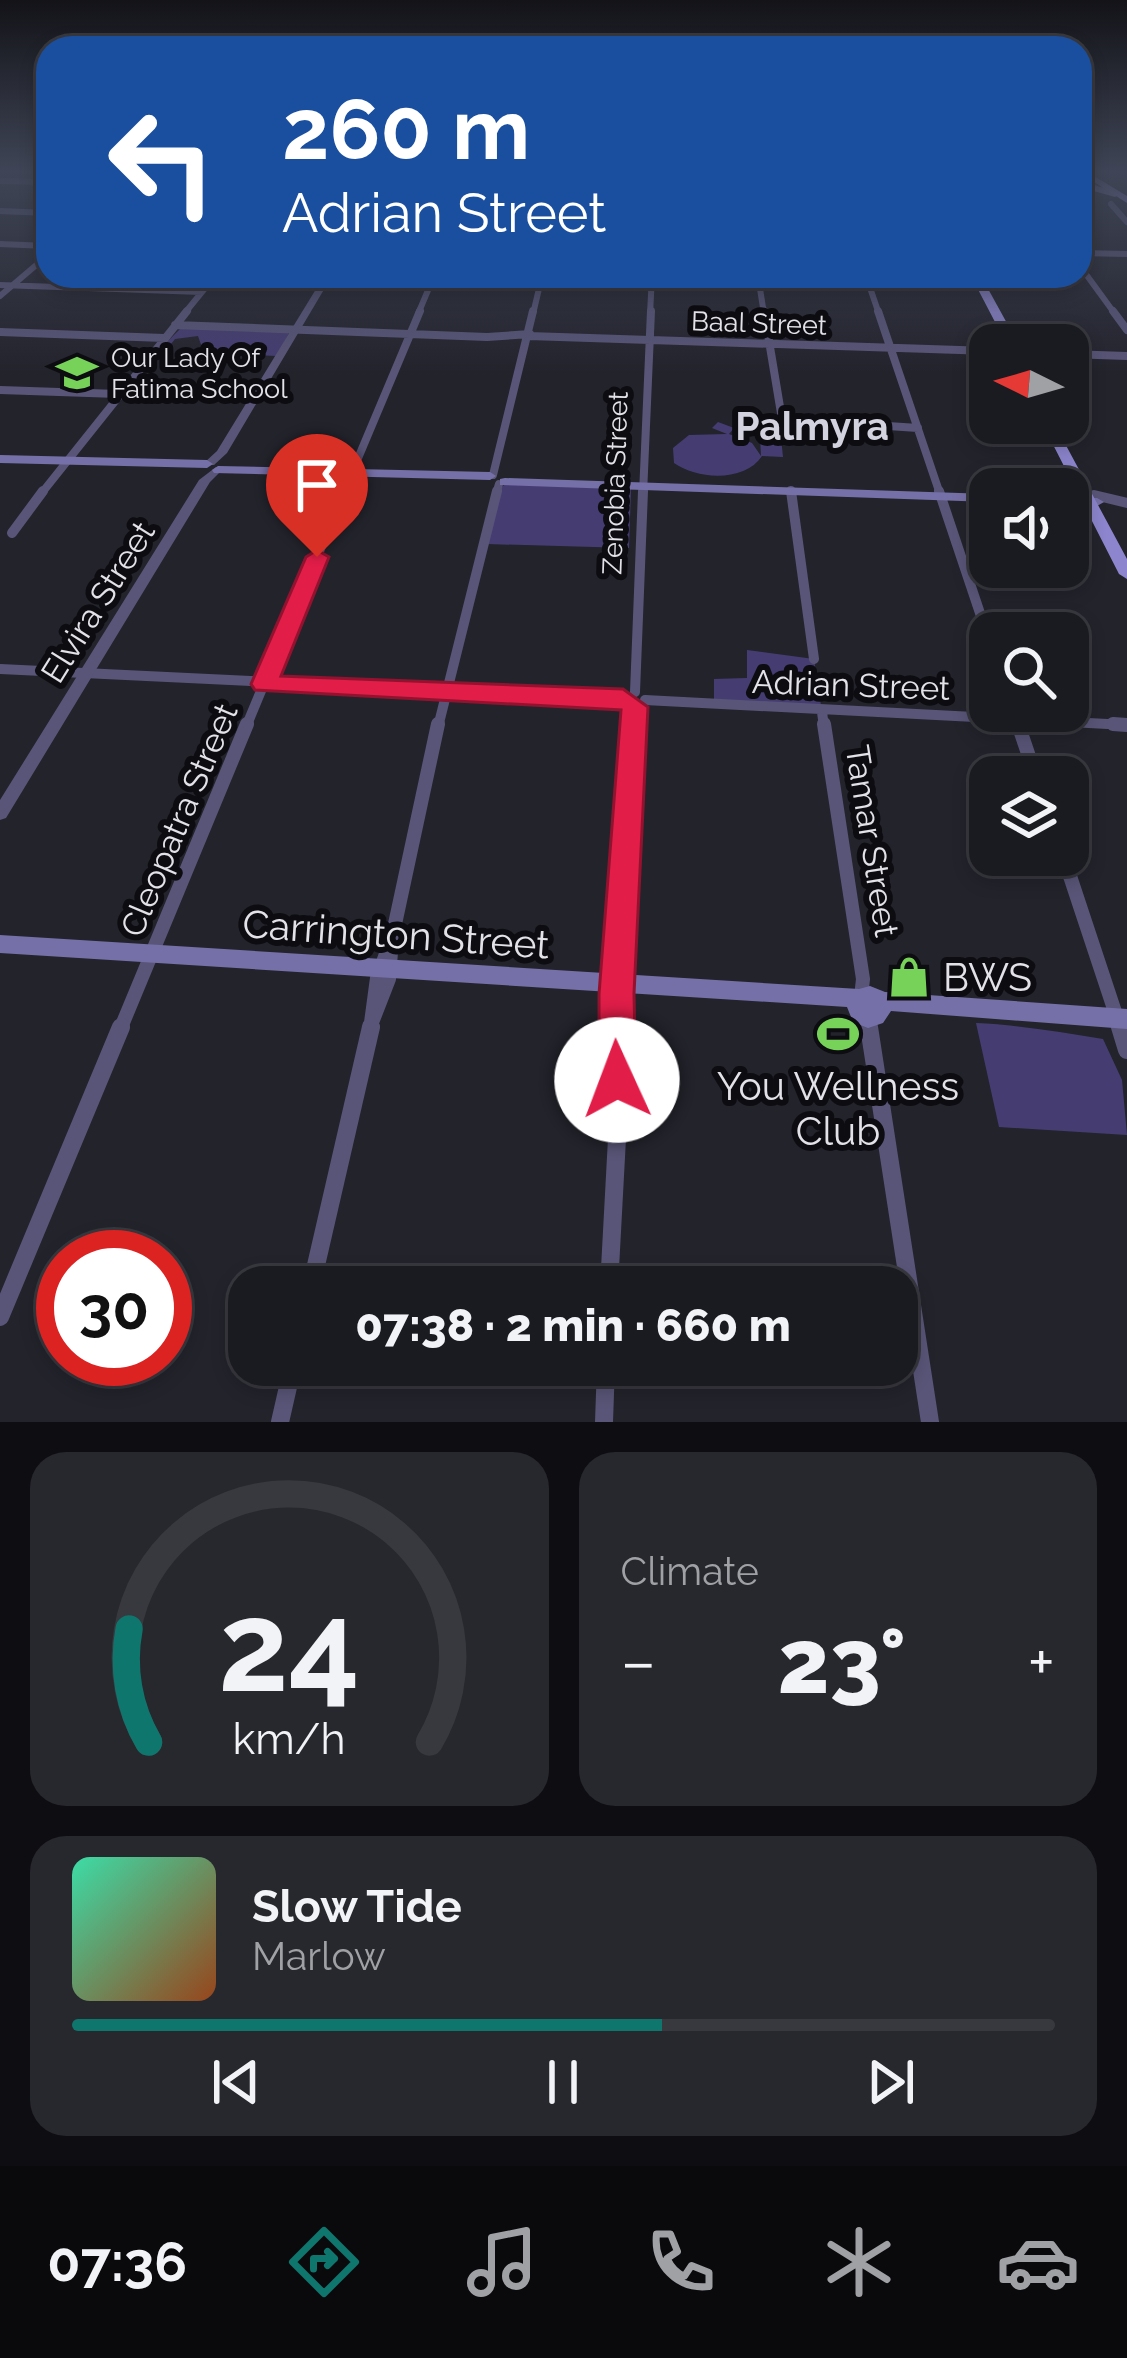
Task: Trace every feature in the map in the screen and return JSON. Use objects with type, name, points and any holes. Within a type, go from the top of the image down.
[{"type":"main road","points":[[980,288],[999,324]]},
{"type":"main road","points":[[1063,444],[1127,560]]},
{"type":"main road","points":[[0,459],[969,497]]},
{"type":"main road","points":[[1089,502],[1095,502]]},
{"type":"main road","points":[[1095,502],[1127,574]]},
{"type":"main road","name":"Carrington Street","points":[[0,948],[868,1006],[1123,1029]]},
{"type":"street","points":[[0,244],[36,248]]},
{"type":"street","points":[[1092,253],[1127,254]]},
{"type":"street","points":[[0,296],[36,262]]},
{"type":"street","points":[[1092,282],[1127,330]]},
{"type":"street","points":[[0,285],[36,287]]},
{"type":"street","points":[[75,288],[202,292]]},
{"type":"street","points":[[12,533],[205,288]]},
{"type":"street","name":"Elvira Street","points":[[0,814],[321,288]]},
{"type":"street","name":"Cleopatra Street","points":[[0,1317],[429,288]]},
{"type":"street","points":[[316,1266],[540,288]]},
{"type":"street","name":"Zenobia Street","points":[[610,1266],[651,288]]},
{"type":"street","points":[[760,288],[782,419],[918,428]]},
{"type":"street","points":[[870,288],[979,612]]},
{"type":"street","name":"Baal Street","points":[[175,325],[969,350]]},
{"type":"street","points":[[0,332],[164,338]]},
{"type":"street","points":[[1089,355],[1127,356]]},
{"type":"street","points":[[0,389],[118,394]]},
{"type":"street","points":[[791,490],[814,659]]},
{"type":"street","points":[[1095,502],[1126,503]]},
{"type":"street","name":"Adrian Street","points":[[0,669],[822,712],[969,714]]},
{"type":"street","name":"Tamar Street","points":[[822,712],[930,1422]]},
{"type":"street","name":"Adrian Street","points":[[1089,721],[1127,724]]},
{"type":"street","points":[[1070,876],[1123,1029]]},
{"type":"street","points":[[280,1422],[288,1386]]},
{"type":"street","points":[[604,1422],[605,1386]]},
{"type":"shaded area","points":[[182,327],[290,331],[277,356],[204,353],[198,336],[175,339],[167,349],[161,348]]},
{"type":"shaded area","points":[[718,422],[734,428],[729,434],[752,443],[761,456],[760,437],[781,438],[783,457],[762,456],[744,470],[721,476],[695,473],[674,463],[673,448],[689,435],[727,434],[712,428]]},
{"type":"shaded area","points":[[506,484],[631,489],[629,548],[487,544],[500,488]]},
{"type":"shaded area","points":[[747,650],[814,659],[822,712],[714,706],[714,679],[747,678]]},
{"type":"shaded area","points":[[976,1023],[1103,1039],[1122,1080],[1127,1135],[999,1127]]},
{"type":"place","name":"Our Lady Of Fatima School","points":[[77,373]]},
{"type":"place","name":"BWS","points":[[909,977]]},
{"type":"place","name":"You Wellness Club","points":[[838,1034]]},
{"type":"district","name":"Palmyra","points":[[812,426]]},
{"type":"route","points":[[317,557],[265,684],[623,698],[634,707],[616,994],[617,1080]]}]
